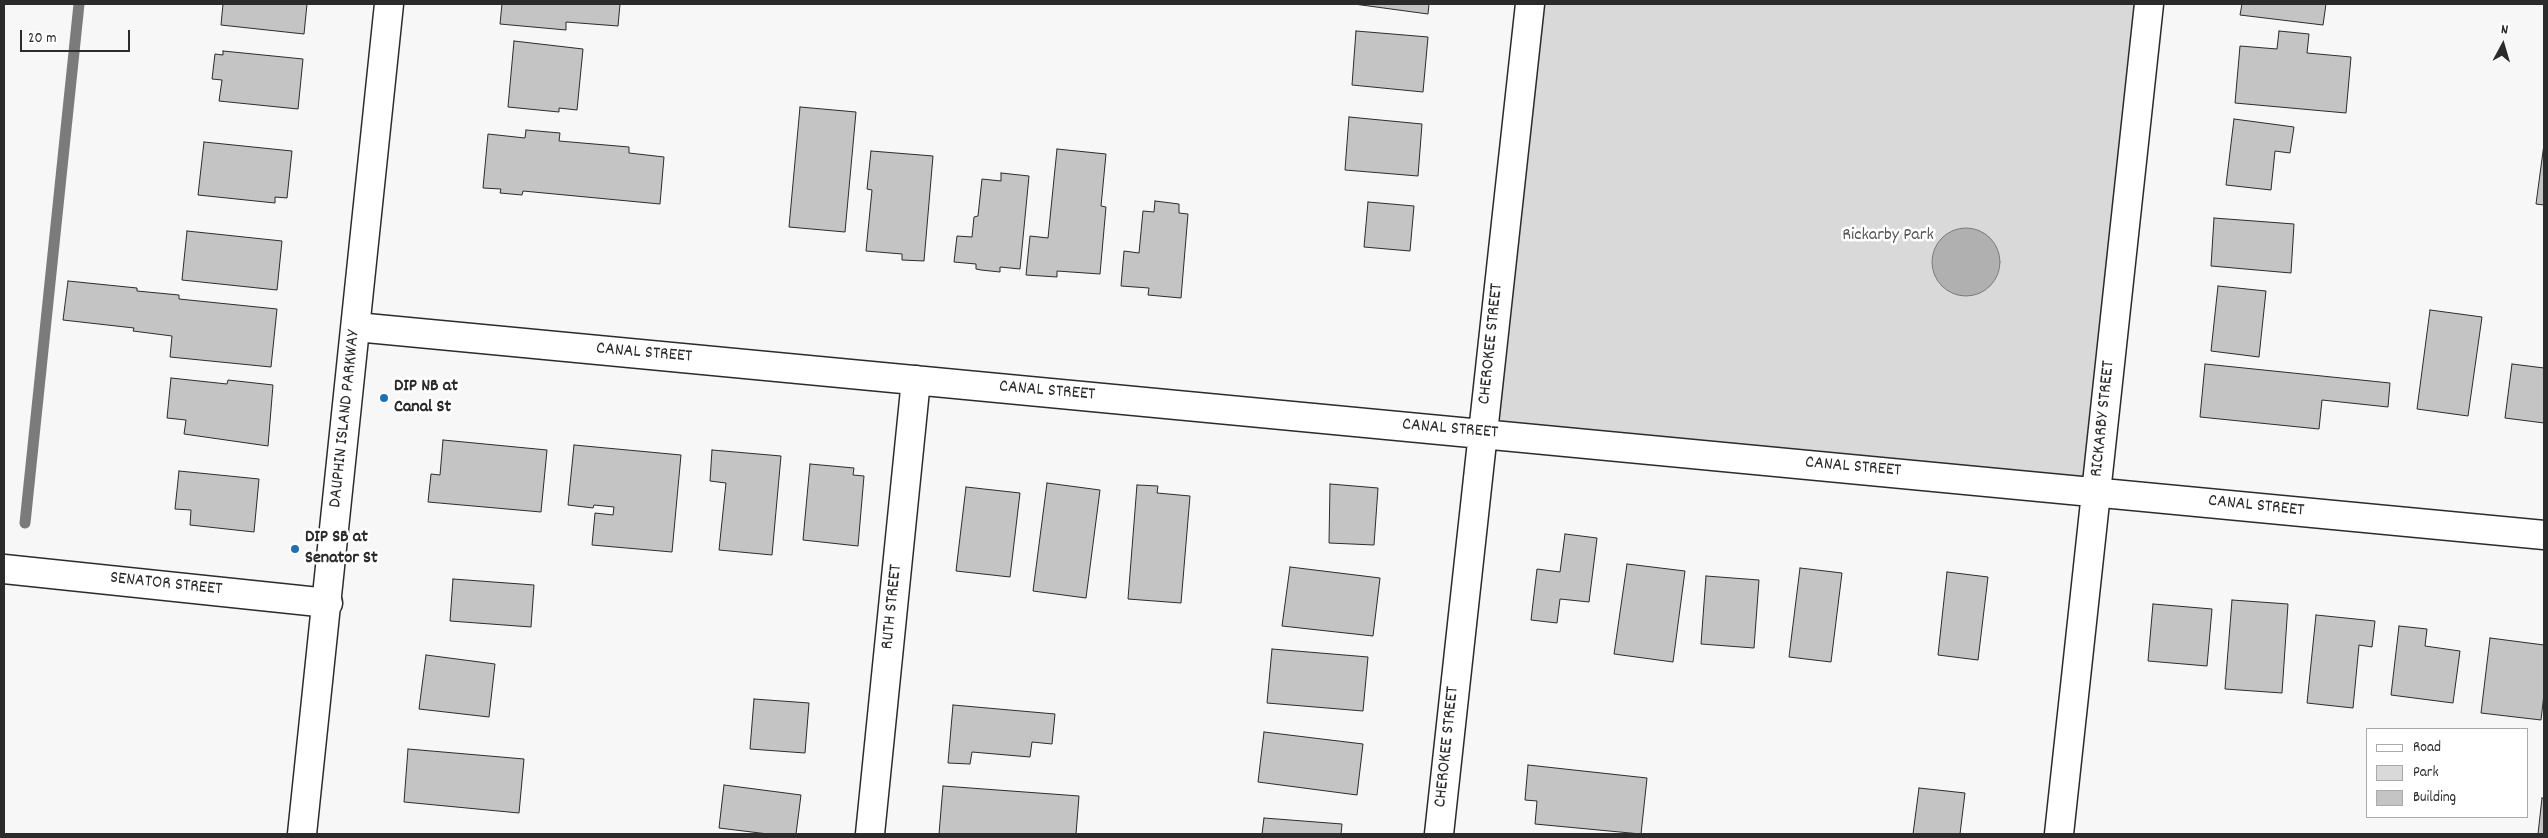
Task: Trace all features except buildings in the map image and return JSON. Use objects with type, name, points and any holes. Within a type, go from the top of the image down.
[{"type":"street","name":"DAUPHIN ISLAND PARKWAY","points":[[302,834],[328,603],[389,4]]},
{"type":"street","name":"CHEROKEE STREET","points":[[1439,834],[1530,4]]},
{"type":"street","name":"RICKARBY STREET","points":[[2059,834],[2148,4]]},
{"type":"street","name":"CANAL STREET","points":[[356,327],[2544,535]]},
{"type":"street","name":"RUTH STREET","points":[[870,834],[916,380]]},
{"type":"street","name":"SENATOR STREET","points":[[4,569],[328,603]]},
{"type":"green space","name":"Rickarby Park","points":[[1530,4],[2149,4],[2096,491],[1482,433]]},
{"type":"shaded area","points":[[1973,228],[1985,234],[1994,243],[2000,255],[1998,275],[1990,286],[1973,296],[1959,296],[1942,286],[1934,275],[1932,255],[1942,238],[1953,230]]},
{"type":"waterway","points":[[25,523],[79,4]]},
{"type":"place","name":"DIP NB at Canal St","points":[[384,398]]},
{"type":"place","name":"DIP SB at Senator St","points":[[295,549]]}]
